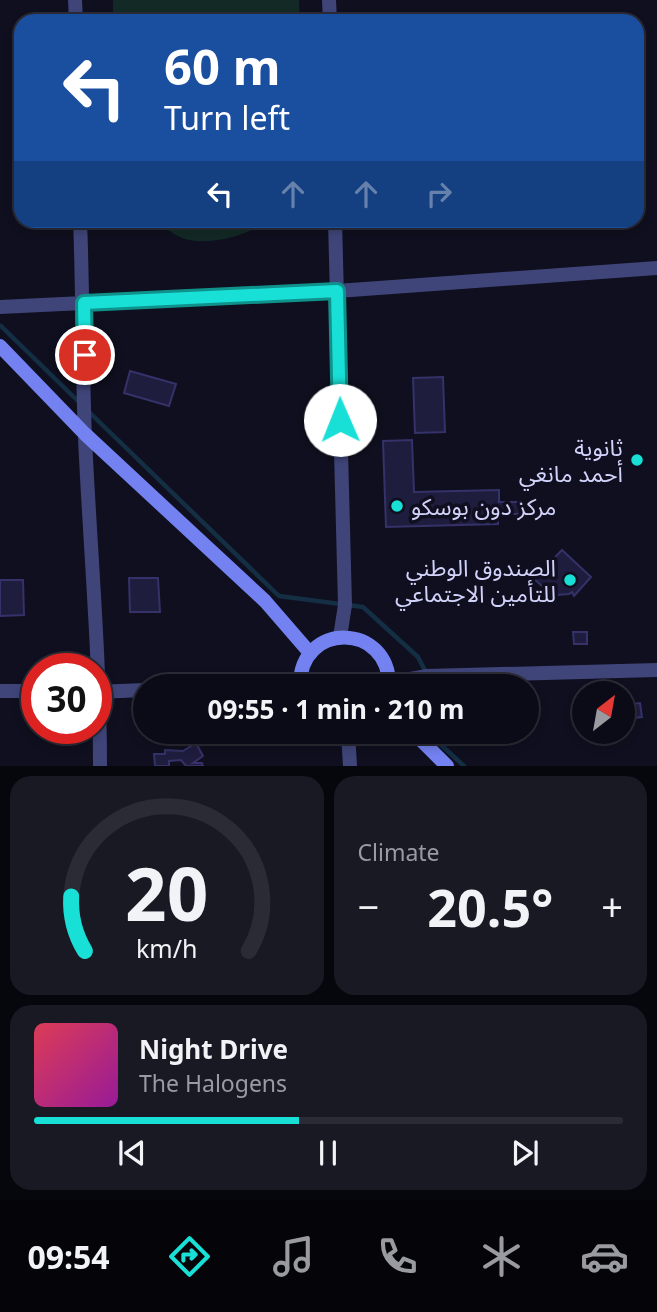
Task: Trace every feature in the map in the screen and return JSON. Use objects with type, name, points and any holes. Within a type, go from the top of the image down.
[{"type":"street","points":[[80,228],[85,434],[96,653]]},
{"type":"street","points":[[335,228],[345,605],[340,637]]},
{"type":"street","points":[[0,307],[337,291],[657,268]]},
{"type":"street","points":[[0,345],[85,434],[265,601],[310,653]]},
{"type":"street","points":[[300,674],[310,653],[329,639],[340,637],[355,638],[375,650],[387,668],[388,674]]},
{"type":"street","points":[[504,674],[657,670]]},
{"type":"street","points":[[0,691],[21,691]]},
{"type":"street","points":[[112,691],[133,691]]},
{"type":"street","points":[[99,744],[100,766]]},
{"type":"street","points":[[349,744],[350,766]]},
{"type":"street","points":[[426,744],[447,766]]},
{"type":"green space","points":[[113,0],[299,0],[300,14],[113,14]]},
{"type":"green space","points":[[165,228],[256,228],[230,238],[209,241],[189,240]]},
{"type":"building","points":[[130,371],[176,384],[169,406],[124,393]]},
{"type":"building","points":[[443,377],[445,432],[415,433],[413,378]]},
{"type":"building","points":[[412,440],[414,492],[499,490],[499,502],[521,502],[521,514],[498,514],[498,524],[386,527],[383,441]]},
{"type":"building","points":[[562,550],[591,577],[574,596],[572,592],[557,595],[555,592],[552,595],[534,579]]},
{"type":"building","points":[[129,578],[158,578],[160,612],[130,612]]},
{"type":"building","points":[[0,580],[23,580],[24,615],[0,616]]},
{"type":"building","points":[[573,632],[587,632],[587,644],[574,644]]},
{"type":"building","points":[[640,703],[642,717],[635,718],[635,704]]},
{"type":"building","points":[[197,744],[203,756],[193,763],[202,763],[203,766],[186,766],[181,760],[169,761],[169,766],[155,766],[154,754],[165,754],[165,750],[183,751]]},
{"type":"waterway","points":[[1,326],[80,403]]},
{"type":"waterway","points":[[89,412],[279,596],[363,607],[418,657],[427,674]]},
{"type":"waterway","points":[[440,744],[464,766]]},
{"type":"place","name":"ثانوية أحمد مانغي","points":[[637,460]]},
{"type":"place","name":"مركز دون بوسكو","points":[[397,506]]},
{"type":"place","name":"الصندوق الوطني للتأمين الاجتماعي","points":[[570,580]]},
{"type":"route","points":[[85,355],[84,303],[337,291],[340,420]]}]
